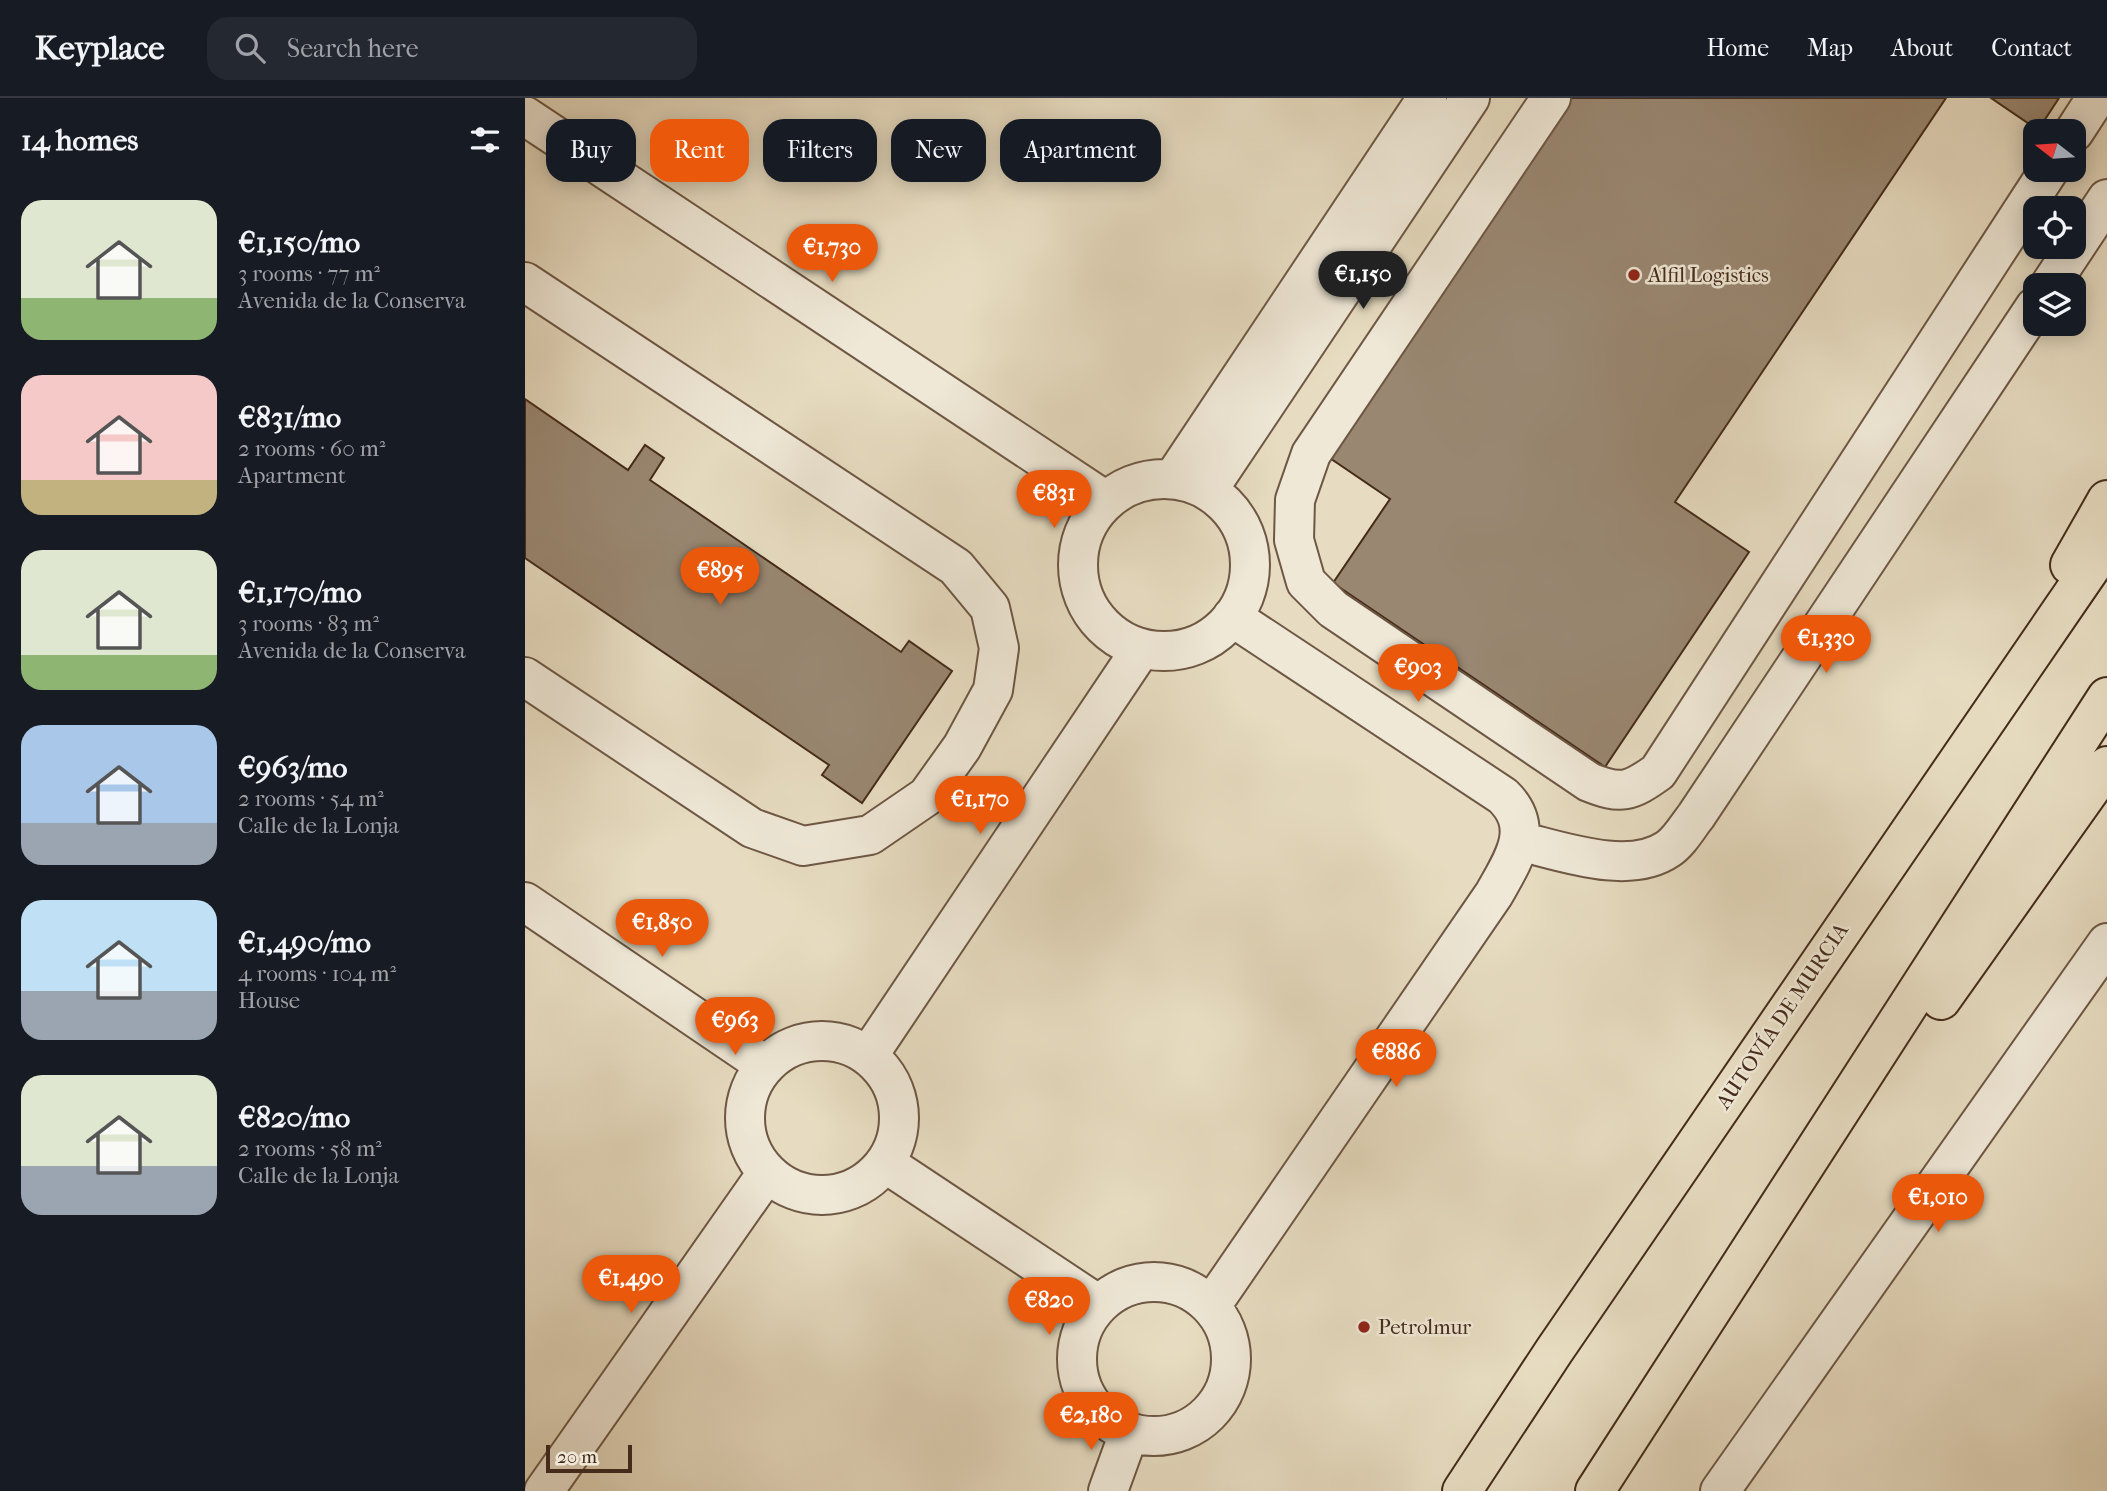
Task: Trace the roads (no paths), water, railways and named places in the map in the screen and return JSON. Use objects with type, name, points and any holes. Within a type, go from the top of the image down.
[{"type":"highway","points":[[1969,741],[2107,500]]},
{"type":"highway","name":"AUTOVÍA DE MURCIA","points":[[1462,1491],[1969,741],[2107,544]]},
{"type":"highway","points":[[1595,1491],[2107,697]]},
{"type":"highway","points":[[1620,1453],[2107,766]]},
{"type":"street","points":[[1190,484],[1427,98]]},
{"type":"street","points":[[1190,484],[1470,98]]},
{"type":"street","points":[[1551,98],[1311,454],[1295,500],[1294,540],[1306,582],[1333,609],[1589,782],[1613,791],[1635,789],[1658,772],[2041,182]]},
{"type":"street","points":[[2082,119],[2096,98]]},
{"type":"street","points":[[525,116],[1106,501]]},
{"type":"street","points":[[2058,273],[2107,199]]},
{"type":"street","points":[[525,282],[956,567],[990,608],[999,648],[993,690],[962,747],[927,796],[870,835],[803,846],[752,828],[525,677]]},
{"type":"street","points":[[1519,841],[1586,858],[1609,860],[1639,861],[1668,849],[1696,816],[2023,325]]},
{"type":"street","points":[[1137,482],[1190,484],[1230,509],[1244,534],[1250,563],[1246,591],[1233,617],[1214,635],[1191,647],[1167,652],[1142,649],[1117,638],[1097,621],[1084,598],[1077,572],[1080,546],[1089,521],[1106,501],[1137,482]]},
{"type":"street","points":[[1211,1306],[1494,894],[1513,860],[1519,841],[1515,808],[1503,796],[1233,617]]},
{"type":"street","points":[[868,1056],[1142,649]]},
{"type":"street","points":[[525,902],[765,1065]]},
{"type":"street","points":[[1720,1491],[2107,943]]},
{"type":"street","points":[[815,1041],[843,1044],[868,1056],[888,1078],[898,1106],[897,1136],[885,1163],[866,1182],[842,1193],[815,1195],[789,1188],[767,1173],[753,1154],[749,1143],[745,1108],[752,1085],[765,1065],[788,1048],[815,1041]]},
{"type":"street","points":[[885,1163],[1099,1304]]},
{"type":"street","points":[[544,1491],[767,1173]]},
{"type":"street","points":[[1147,1282],[1182,1287],[1211,1306],[1229,1339],[1232,1357],[1230,1376],[1214,1409],[1200,1422],[1175,1434],[1148,1437],[1129,1433],[1109,1423],[1093,1408],[1082,1388],[1077,1366],[1078,1344],[1086,1322],[1099,1304],[1129,1286],[1147,1282]]},
{"type":"street","points":[[1108,1491],[1129,1433]]},
{"type":"place","name":"Alfil Logistics","points":[[1634,275]]},
{"type":"place","name":"Petrolmur","points":[[1364,1327]]}]
